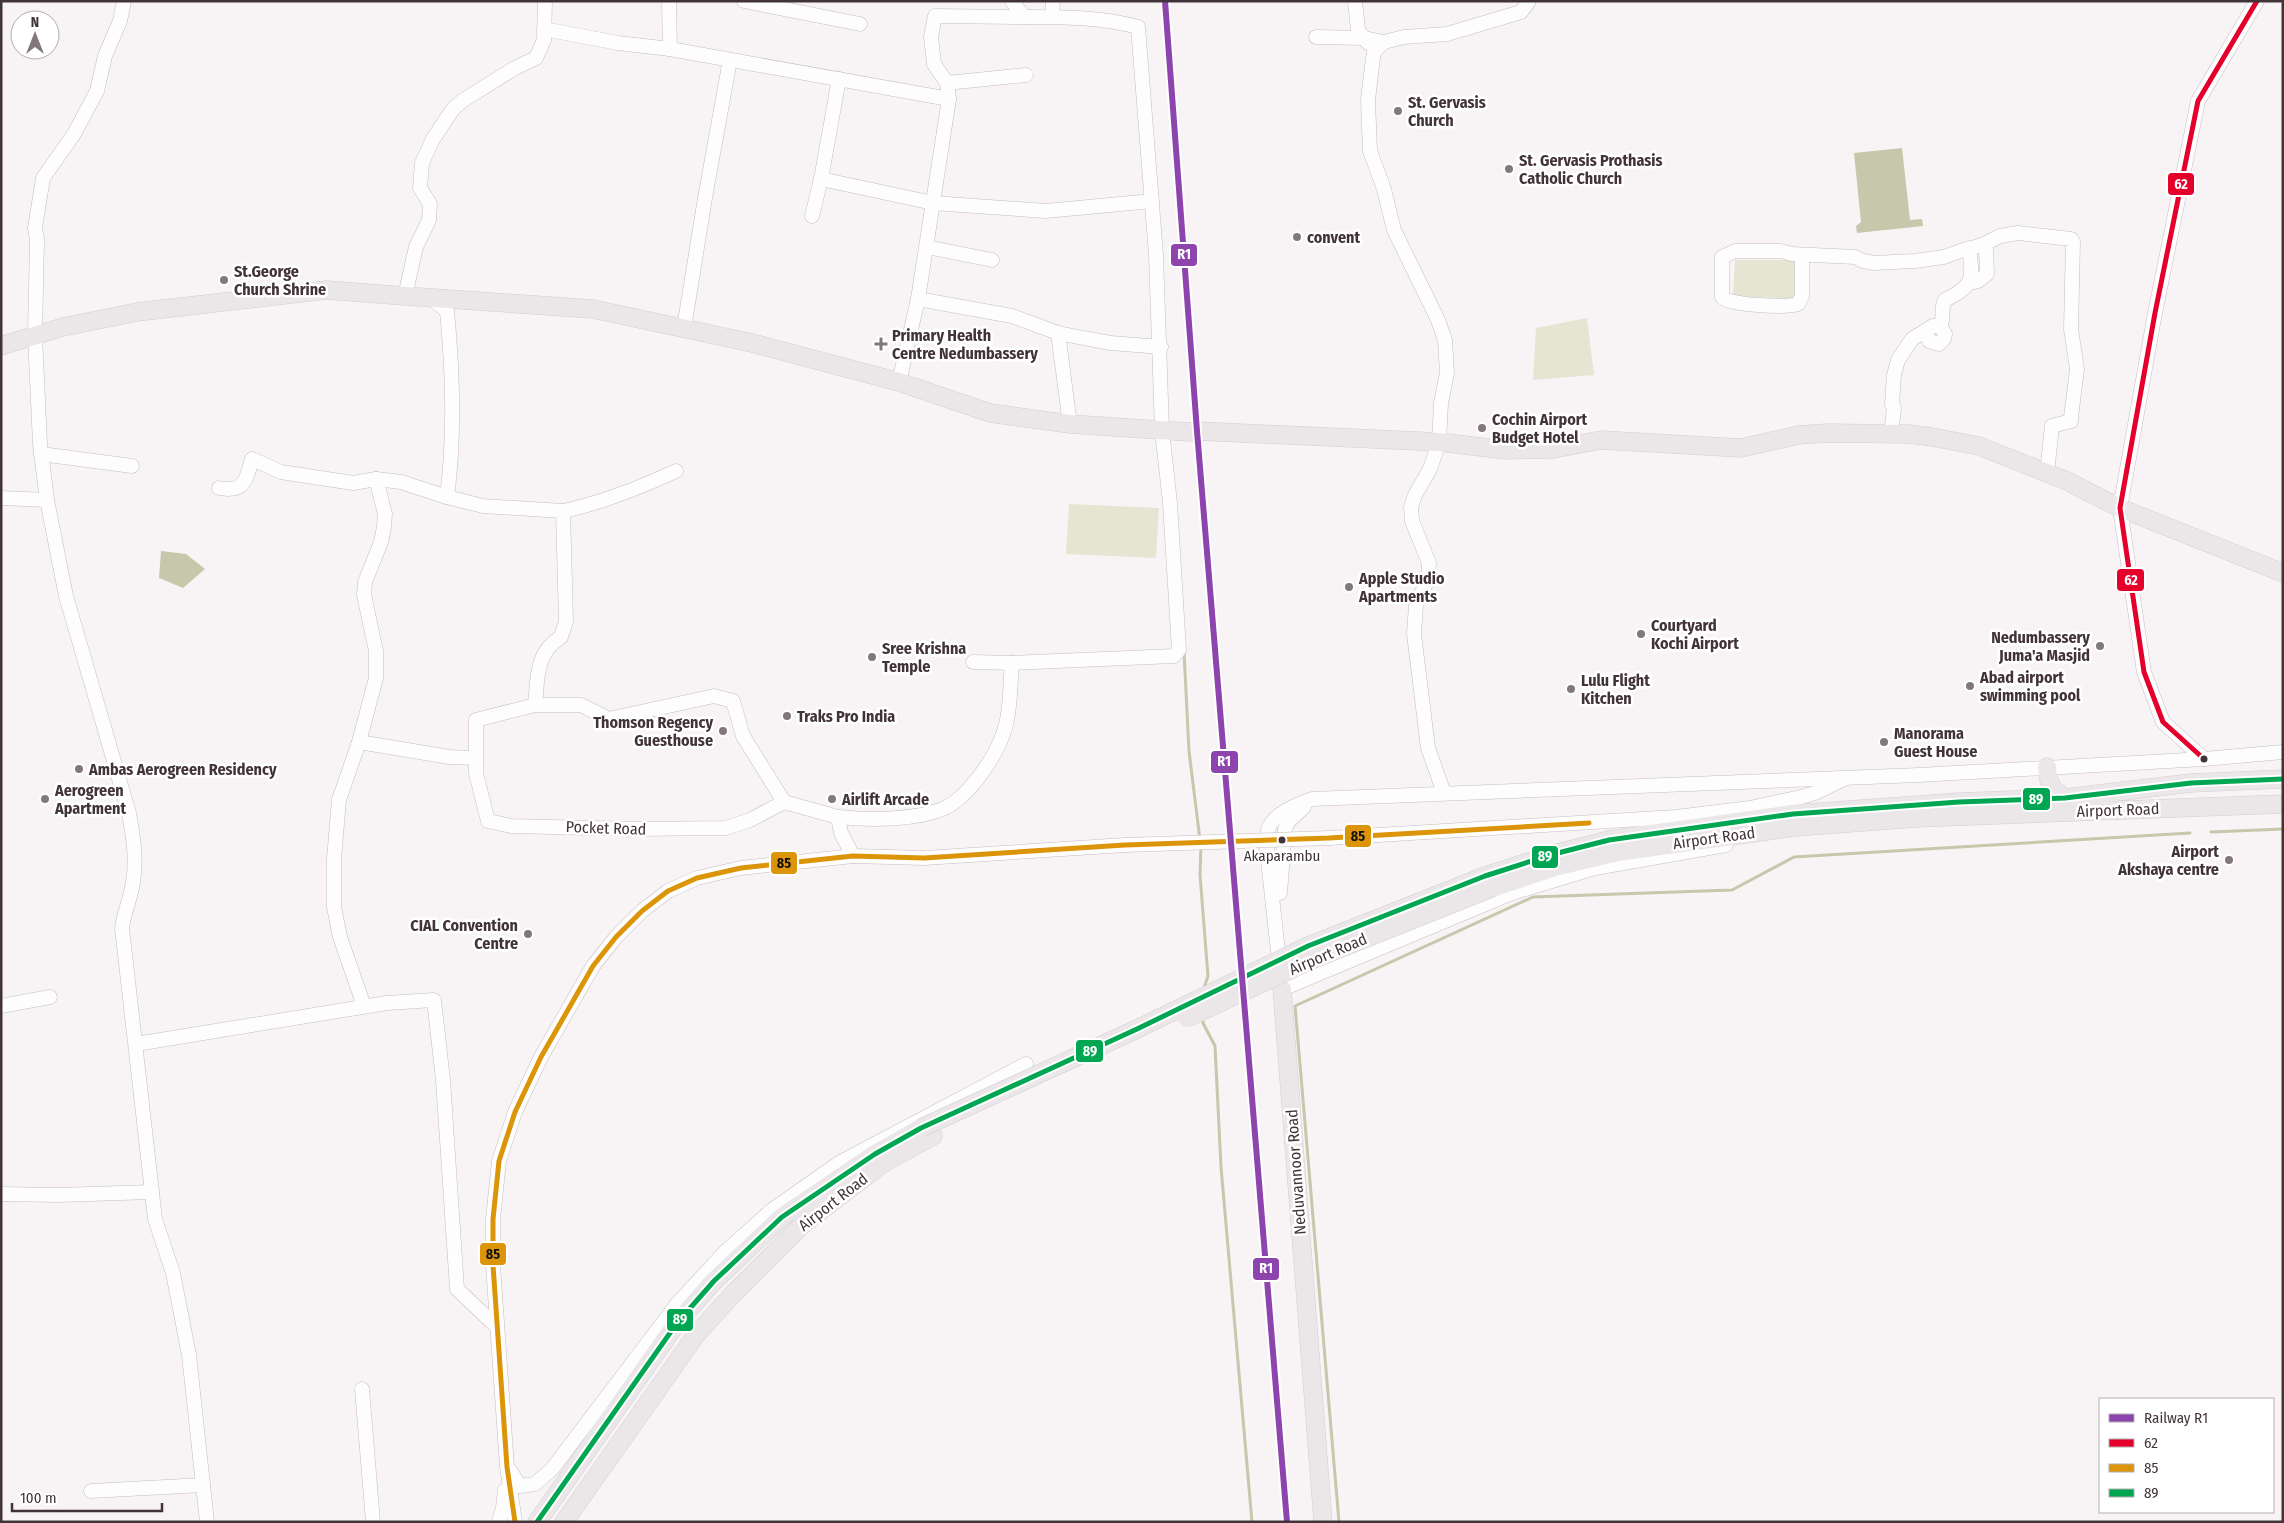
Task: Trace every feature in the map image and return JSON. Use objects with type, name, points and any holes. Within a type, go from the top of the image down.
[{"type":"main road","points":[[1,346],[35,335],[137,312],[327,290],[593,310],[752,343],[899,382],[990,413],[1070,424],[1162,430],[1439,442],[1506,450],[1553,448],[1601,440],[1741,448],[1800,435],[1890,434],[1932,437],[1979,446],[2046,472],[2120,508],[2283,573]]},
{"type":"main road","points":[[2047,767],[2049,782],[2052,788],[2065,798]]},
{"type":"main road","name":"Airport Road","points":[[536,1522],[677,1324],[714,1281],[782,1217],[875,1154],[1308,961],[1492,888],[1555,867],[1618,852],[1734,829],[1793,814],[1918,804],[2065,798],[2191,783],[2283,779]]},
{"type":"main road","name":"Airport Road","points":[[1734,829],[1917,818],[2283,804]]},
{"type":"main road","name":"Neduvannoor Road","points":[[1290,985],[1323,1522]]},
{"type":"main road","name":"Airport Road","points":[[564,1522],[696,1335],[734,1293],[801,1226],[927,1132]]},
{"type":"street","points":[[124,1],[120,21],[105,56],[97,91],[74,134],[43,178],[35,228],[37,240],[35,335],[41,454],[47,500],[66,596],[129,813],[135,847],[133,884],[122,928],[155,1219],[173,1273],[189,1355],[207,1522]]},
{"type":"street","points":[[405,296],[416,246],[429,220],[430,204],[420,188],[422,163],[433,139],[453,109],[462,101],[515,68],[536,58],[544,40],[545,1]]},
{"type":"street","points":[[669,1],[670,49]]},
{"type":"street","points":[[744,1],[860,24]]},
{"type":"street","points":[[1012,1],[1024,17]]},
{"type":"street","points":[[1052,17],[1053,1]]},
{"type":"street","points":[[1355,1],[1358,30],[1364,38],[1379,47]]},
{"type":"street","points":[[1379,47],[1404,37],[1448,34],[1521,12],[1529,1]]},
{"type":"street","points":[[2204,759],[2163,722],[2144,672],[2120,508],[2155,313],[2198,100],[2257,1]]},
{"type":"street","points":[[899,382],[918,299],[949,99],[947,84],[934,64],[931,37],[935,16],[1052,17],[1114,20],[1138,27],[1152,201],[1161,347],[1162,430],[1170,503],[1179,650],[1174,656],[1012,663],[973,662]]},
{"type":"street","points":[[544,29],[618,43],[670,49],[949,99]]},
{"type":"street","points":[[1316,37],[1364,38]]},
{"type":"street","points":[[1379,47],[1368,100],[1370,151],[1384,189],[1394,230],[1446,340],[1447,373],[1440,403],[1439,442],[1430,469],[1415,495],[1411,507],[1412,521],[1430,570],[1416,605],[1414,634],[1428,748],[1444,793]]},
{"type":"street","points":[[684,328],[730,60]]},
{"type":"street","points":[[947,84],[1026,75]]},
{"type":"street","points":[[812,216],[821,179],[838,79]]},
{"type":"street","points":[[821,179],[933,203],[1046,211],[1152,201]]},
{"type":"street","points":[[1802,255],[1802,296],[1798,304],[1736,303],[1724,300],[1722,297],[1722,257],[1734,251],[1782,250],[1802,255],[1855,257],[1869,263],[1907,262],[1944,257],[2000,236],[2018,233],[2066,238],[2073,242],[2071,329],[2077,369],[2072,417],[2071,421],[2052,426],[2046,472]]},
{"type":"street","points":[[927,246],[992,260]]},
{"type":"street","points":[[1890,434],[1894,408],[1892,404],[1896,364],[1912,339],[1932,326],[1940,326],[1945,300],[1966,288],[1970,283],[1975,246]]},
{"type":"street","points":[[431,298],[447,311],[452,359],[452,462],[447,497]]},
{"type":"street","points":[[918,299],[1012,316],[1058,333],[1111,343],[1161,347]]},
{"type":"street","points":[[1058,333],[1070,424]]},
{"type":"street","points":[[41,454],[132,466]]},
{"type":"street","points":[[219,488],[236,489],[241,486],[252,459],[281,472],[353,483],[376,479],[401,482],[483,506],[563,511],[628,492],[676,471]]},
{"type":"street","points":[[364,1006],[340,937],[334,907],[334,859],[339,800],[360,742],[376,678],[376,651],[364,595],[365,582],[381,542],[384,527],[385,514],[376,479]]},
{"type":"street","points":[[1,498],[47,500]]},
{"type":"street","points":[[563,511],[566,621],[561,637],[548,645],[540,662],[535,704],[581,705],[609,719],[714,696],[732,701],[743,736],[784,802],[838,817],[867,820],[939,811],[967,791],[988,764],[1005,728],[1012,663]]},
{"type":"street","name":"Pocket Road","points":[[535,704],[476,720],[474,758],[479,790],[488,821],[511,826],[672,830],[726,828],[750,820],[784,802]]},
{"type":"street","points":[[360,742],[449,757],[474,758]]},
{"type":"street","points":[[1275,882],[1288,822],[1312,799],[1849,776],[1919,775],[2204,759],[2283,752]]},
{"type":"street","points":[[515,1522],[507,1467],[493,1264],[493,1220],[499,1160],[515,1112],[541,1057],[593,966],[616,937],[642,911],[668,891],[697,878],[741,868],[853,856],[924,858],[1125,845],[1329,838],[1676,818],[1750,808],[1815,794],[1849,776]]},
{"type":"street","name":"Neduvannoor Road","points":[[1290,985],[1275,882],[1267,850],[1268,830],[1271,823],[1293,807],[1312,799]]},
{"type":"street","points":[[838,817],[842,832],[853,856]]},
{"type":"street","points":[[1290,985],[1512,893],[1595,868],[1832,824]]},
{"type":"street","points":[[1,1006],[50,998]]},
{"type":"street","points":[[136,1044],[364,1006],[434,1000],[444,1080],[457,1289],[497,1327]]},
{"type":"street","points":[[507,1467],[520,1486],[535,1484],[552,1469],[677,1304],[726,1252],[772,1210],[839,1163],[1026,1064]]},
{"type":"street","points":[[1,1194],[50,1195],[152,1192]]},
{"type":"street","points":[[362,1389],[374,1522]]},
{"type":"street","points":[[498,1522],[503,1508],[507,1467]]},
{"type":"street","points":[[92,1490],[203,1485]]},
{"type":"shaded area","points":[[1902,148],[1910,220],[1922,219],[1923,226],[1857,233],[1856,226],[1861,222],[1854,153]]},
{"type":"shaded area","points":[[1735,260],[1795,260],[1795,299],[1733,296]]},
{"type":"shaded area","points":[[1587,318],[1594,375],[1533,380],[1536,328]]},
{"type":"shaded area","points":[[1069,504],[1159,508],[1156,558],[1066,554]]},
{"type":"shaded area","points":[[161,551],[186,554],[205,569],[183,588],[159,578]]},
{"type":"waterway","points":[[1184,652],[1189,751],[1200,840]]},
{"type":"waterway","points":[[2211,832],[2283,829]]},
{"type":"waterway","points":[[1339,1522],[1295,1006],[1533,897],[1732,890],[1794,857],[2190,833]]},
{"type":"waterway","points":[[1201,846],[1200,875],[1208,976],[1203,991]]},
{"type":"waterway","points":[[1203,1017],[1203,1023],[1215,1046],[1221,1167],[1252,1522]]},
{"type":"rail line","name":"R1","points":[[1165,1],[1197,431],[1287,1522]]},
{"type":"transit line","name":"62","points":[[2204,759],[2163,722],[2144,672],[2120,508],[2155,313],[2198,101],[2257,1]]},
{"type":"transit line","name":"89","points":[[537,1522],[677,1323],[714,1281],[782,1217],[875,1154],[921,1128],[1137,1029],[1308,946],[1485,876],[1550,855],[1609,840],[1793,814],[1959,802],[2065,798],[2191,783],[2283,779]]},
{"type":"transit line","name":"85","points":[[515,1522],[507,1467],[493,1265],[493,1219],[499,1161],[515,1112],[541,1057],[593,966],[616,937],[642,911],[668,891],[697,878],[741,868],[853,856],[924,858],[1125,845],[1329,838],[1589,823]]},
{"type":"place","name":"St. Gervasis Church","points":[[1398,111]]},
{"type":"place","name":"St. Gervasis Prothasis Catholic Church","points":[[1509,169]]},
{"type":"place","name":"convent","points":[[1297,237]]},
{"type":"place","name":"St.George Church Shrine","points":[[224,280]]},
{"type":"place","name":"Primary Health Centre Nedumbassery","points":[[881,344]]},
{"type":"place","name":"Cochin Airport Budget Hotel","points":[[1482,428]]},
{"type":"place","name":"Apple Studio Apartments","points":[[1349,587]]},
{"type":"place","name":"Courtyard Kochi Airport","points":[[1641,634]]},
{"type":"place","name":"Nedumbassery Juma'a Masjid","points":[[2100,646]]},
{"type":"place","name":"Sree Krishna Temple","points":[[872,657]]},
{"type":"place","name":"Abad airport swimming pool","points":[[1970,686]]},
{"type":"place","name":"Lulu Flight Kitchen","points":[[1571,689]]},
{"type":"place","name":"Traks Pro India","points":[[787,716]]},
{"type":"place","name":"Thomson Regency Guesthouse","points":[[723,731]]},
{"type":"place","name":"Manorama Guest House","points":[[1884,742]]},
{"type":"place","name":"Ambas Aerogreen Residency","points":[[79,769]]},
{"type":"place","name":"Aerogreen Apartment","points":[[45,799]]},
{"type":"place","name":"Airlift Arcade","points":[[832,799]]},
{"type":"place","name":"Akaparambu","points":[[1282,840]]},
{"type":"place","name":"Airport Akshaya centre","points":[[2229,860]]},
{"type":"place","name":"CIAL Convention Centre","points":[[528,934]]}]
